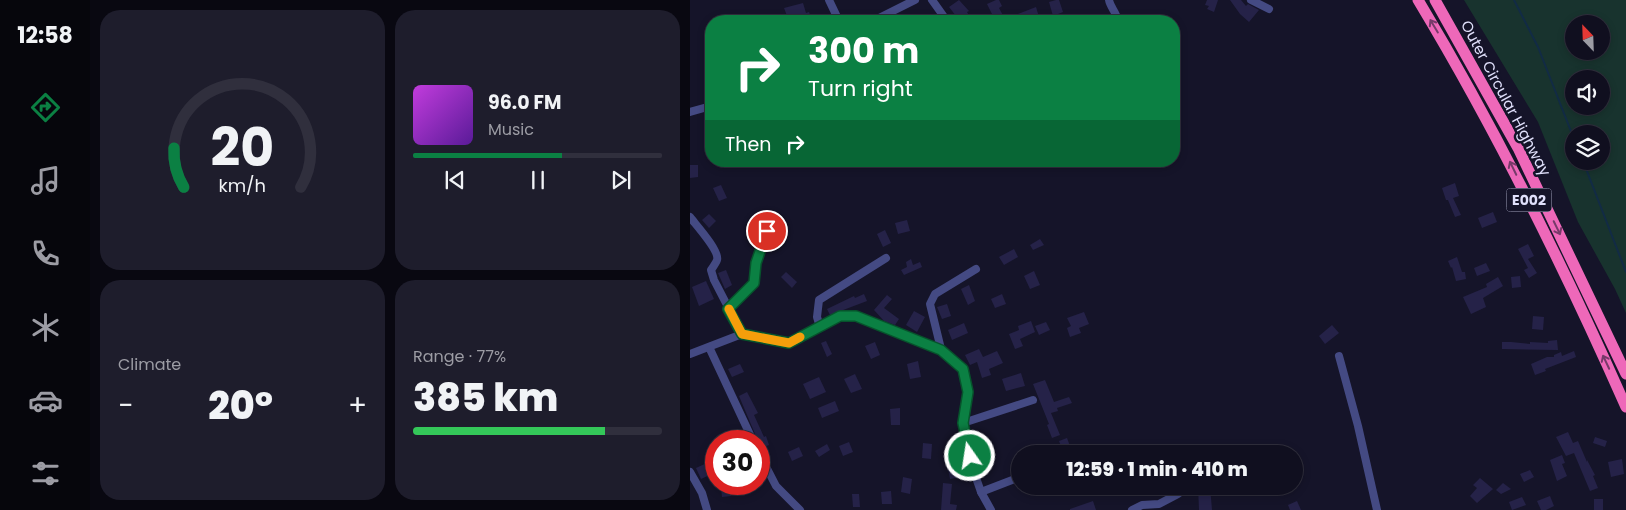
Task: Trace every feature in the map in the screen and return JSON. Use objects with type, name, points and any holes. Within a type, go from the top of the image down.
[{"type":"highway","name":"Outer Circular Highway","points":[[1418,0],[1452,56],[1506,153],[1626,407]]},
{"type":"highway","name":"Outer Circular Highway","points":[[1435,0],[1518,148],[1626,374]]},
{"type":"street","points":[[829,0],[836,15]]},
{"type":"street","points":[[885,15],[915,0]]},
{"type":"street","points":[[932,0],[943,15]]},
{"type":"street","points":[[1109,0],[1117,15]]},
{"type":"street","points":[[1251,0],[1269,9]]},
{"type":"street","points":[[690,112],[705,108]]},
{"type":"street","points":[[690,217],[705,235],[717,255],[717,261],[711,270],[720,294],[742,334]]},
{"type":"street","points":[[728,309],[754,283],[756,263],[767,231],[776,218]]},
{"type":"street","points":[[820,327],[817,317],[818,300],[886,258]]},
{"type":"street","points":[[941,350],[930,304],[936,294],[976,269]]},
{"type":"street","points":[[690,354],[742,334],[789,343],[840,316],[856,316],[941,350],[963,369],[968,392],[963,423],[974,472],[981,492],[991,510]]},
{"type":"street","points":[[709,347],[748,430]]},
{"type":"street","points":[[1339,356],[1358,426],[1377,510]]},
{"type":"street","points":[[963,423],[1033,400]]},
{"type":"street","points":[[690,472],[702,493],[707,510]]},
{"type":"street","points":[[770,474],[776,486],[800,510]]},
{"type":"street","points":[[981,492],[1011,480]]},
{"type":"street","points":[[1132,510],[1142,505],[1159,504],[1176,495]]},
{"type":"green space","points":[[1464,0],[1626,0],[1626,313],[1578,222],[1538,122]]},
{"type":"building","points":[[959,0],[969,11],[967,12],[969,15],[955,15],[949,7]]},
{"type":"building","points":[[999,0],[1002,6],[999,8],[1003,15],[992,15],[987,4]]},
{"type":"building","points":[[1059,0],[1063,12],[1053,15],[1049,2]]},
{"type":"building","points":[[1207,0],[1218,0],[1214,12],[1207,9],[1209,6],[1205,5]]},
{"type":"building","points":[[1230,0],[1241,0],[1246,6],[1248,4],[1259,10],[1249,22],[1240,14]]},
{"type":"building","points":[[803,3],[806,13],[809,12],[810,15],[787,15],[784,8]]},
{"type":"building","points":[[1036,7],[1038,15],[1016,15]]},
{"type":"building","points":[[690,165],[698,165],[698,177],[690,178]]},
{"type":"building","points":[[1455,183],[1459,196],[1453,198],[1461,215],[1455,217],[1442,188]]},
{"type":"building","points":[[721,185],[727,198],[719,201],[713,188]]},
{"type":"building","points":[[1493,212],[1497,222],[1482,228],[1478,218]]},
{"type":"building","points":[[709,214],[716,221],[709,228],[702,220]]},
{"type":"building","points":[[907,220],[910,231],[898,234],[895,223]]},
{"type":"building","points":[[885,230],[891,243],[883,247],[877,234]]},
{"type":"building","points":[[1040,239],[1044,245],[1033,250],[1030,245]]},
{"type":"building","points":[[1528,244],[1534,256],[1528,259],[1537,273],[1529,278],[1524,270],[1528,268],[1518,249]]},
{"type":"building","points":[[1014,249],[1018,257],[1004,265],[999,257]]},
{"type":"building","points":[[1457,257],[1462,272],[1465,272],[1466,279],[1456,281],[1448,261]]},
{"type":"building","points":[[911,259],[913,265],[920,262],[922,267],[904,275],[901,270],[907,267],[906,262]]},
{"type":"building","points":[[1486,263],[1490,271],[1477,276],[1474,268]]},
{"type":"building","points":[[726,270],[732,285],[725,289],[718,273]]},
{"type":"building","points":[[1034,271],[1040,285],[1030,289],[1024,276]]},
{"type":"building","points":[[786,272],[797,282],[792,288],[781,277]]},
{"type":"building","points":[[1520,276],[1521,287],[1512,288],[1511,277]]},
{"type":"building","points":[[1498,277],[1503,286],[1483,298],[1486,307],[1471,314],[1463,297],[1487,287],[1486,284]]},
{"type":"building","points":[[706,281],[714,299],[699,306],[692,287]]},
{"type":"building","points":[[969,285],[975,301],[968,305],[961,289]]},
{"type":"building","points":[[864,294],[867,301],[830,315],[827,309],[854,296],[855,298]]},
{"type":"building","points":[[1002,294],[1006,304],[995,308],[991,299]]},
{"type":"building","points":[[887,295],[892,299],[884,308],[899,319],[895,325],[884,321],[874,310]]},
{"type":"building","points":[[947,304],[951,316],[942,319],[937,307]]},
{"type":"building","points":[[914,311],[925,317],[917,332],[906,325]]},
{"type":"building","points":[[1084,312],[1089,324],[1079,328],[1081,333],[1070,337],[1067,328],[1071,326],[1067,318]]},
{"type":"building","points":[[1533,316],[1544,317],[1543,330],[1532,329]]},
{"type":"building","points":[[1031,321],[1035,332],[1020,339],[1023,346],[1015,349],[1009,334],[1019,330],[1018,326]]},
{"type":"building","points":[[1046,322],[1050,330],[1039,335],[1035,326]]},
{"type":"building","points":[[964,323],[968,333],[952,340],[948,330]]},
{"type":"building","points":[[1332,325],[1339,333],[1325,344],[1319,336]]},
{"type":"building","points":[[1557,340],[1558,350],[1502,349],[1502,342],[1530,344],[1530,342],[1548,343],[1548,341]]},
{"type":"building","points":[[826,341],[832,354],[827,357],[821,343]]},
{"type":"building","points":[[875,342],[880,355],[871,359],[865,346]]},
{"type":"building","points":[[979,349],[983,357],[997,351],[1003,363],[989,369],[991,375],[982,378],[977,362],[970,365],[965,355]]},
{"type":"building","points":[[1574,351],[1576,357],[1535,375],[1531,364],[1547,357],[1554,357],[1554,355],[1561,352],[1562,356]]},
{"type":"building","points":[[918,361],[921,377],[910,379],[907,364]]},
{"type":"building","points":[[740,364],[744,372],[732,377],[728,369]]},
{"type":"building","points":[[1021,373],[1025,386],[1006,391],[1002,379]]},
{"type":"building","points":[[855,374],[862,389],[851,393],[844,379]]},
{"type":"building","points":[[819,377],[826,392],[810,399],[803,384]]},
{"type":"building","points":[[1045,380],[1054,402],[1069,397],[1072,403],[1057,408],[1058,411],[1051,413],[1060,435],[1052,438],[1047,425],[1049,424],[1033,384]]},
{"type":"building","points":[[747,392],[758,413],[754,415],[761,430],[753,430],[739,396]]},
{"type":"building","points":[[835,401],[839,411],[822,418],[818,408]]},
{"type":"building","points":[[900,408],[900,425],[891,425],[890,409]]},
{"type":"building","points":[[1568,432],[1573,443],[1578,441],[1595,475],[1593,476],[1598,488],[1590,491],[1574,453],[1566,456],[1556,437]]},
{"type":"building","points":[[1595,437],[1607,441],[1605,447],[1593,443]]},
{"type":"building","points":[[1067,438],[1070,445],[1061,445],[1059,441]]},
{"type":"building","points":[[849,442],[853,452],[843,456],[839,446]]},
{"type":"building","points":[[923,443],[932,444],[931,459],[922,458]]},
{"type":"building","points":[[827,444],[830,450],[819,457],[815,451]]},
{"type":"building","points":[[799,447],[803,456],[792,461],[788,452]]},
{"type":"building","points":[[1562,455],[1565,463],[1562,464],[1567,476],[1557,481],[1550,460]]},
{"type":"building","points":[[1622,459],[1624,474],[1611,477],[1608,462]]},
{"type":"building","points":[[705,464],[705,477],[701,479],[696,468]]},
{"type":"building","points":[[963,466],[965,476],[950,479],[948,469]]},
{"type":"building","points":[[1530,470],[1534,477],[1524,482],[1520,474]]},
{"type":"building","points":[[903,477],[912,479],[910,494],[901,492]]},
{"type":"building","points":[[1480,478],[1493,489],[1477,503],[1470,496],[1477,488],[1473,485]]},
{"type":"building","points":[[943,483],[952,484],[950,504],[957,505],[956,510],[941,510]]},
{"type":"building","points":[[1503,483],[1511,489],[1501,494],[1496,490]]},
{"type":"building","points":[[891,491],[892,504],[882,504],[881,492]]},
{"type":"building","points":[[852,494],[859,494],[860,507],[853,507]]},
{"type":"building","points":[[1198,495],[1211,495],[1212,510],[1199,510]]},
{"type":"building","points":[[1550,496],[1554,506],[1541,510],[1537,501]]},
{"type":"building","points":[[1522,497],[1526,505],[1512,510],[1509,502]]},
{"type":"building","points":[[1594,499],[1603,499],[1603,510],[1594,510]]},
{"type":"building","points":[[1093,501],[1096,510],[1070,510],[1070,509]]},
{"type":"building","points":[[1297,501],[1301,510],[1290,510],[1288,505]]},
{"type":"waterway","points":[[1514,0],[1538,47],[1569,125]]},
{"type":"waterway","points":[[1586,170],[1626,272]]},
{"type":"slow traffic","points":[[729,309],[742,334],[789,343],[800,337]]},
{"type":"route","points":[[767,231],[756,263],[754,283],[728,309],[742,334],[789,343],[840,316],[856,316],[941,350],[963,369],[968,392],[963,423],[970,456]]}]
